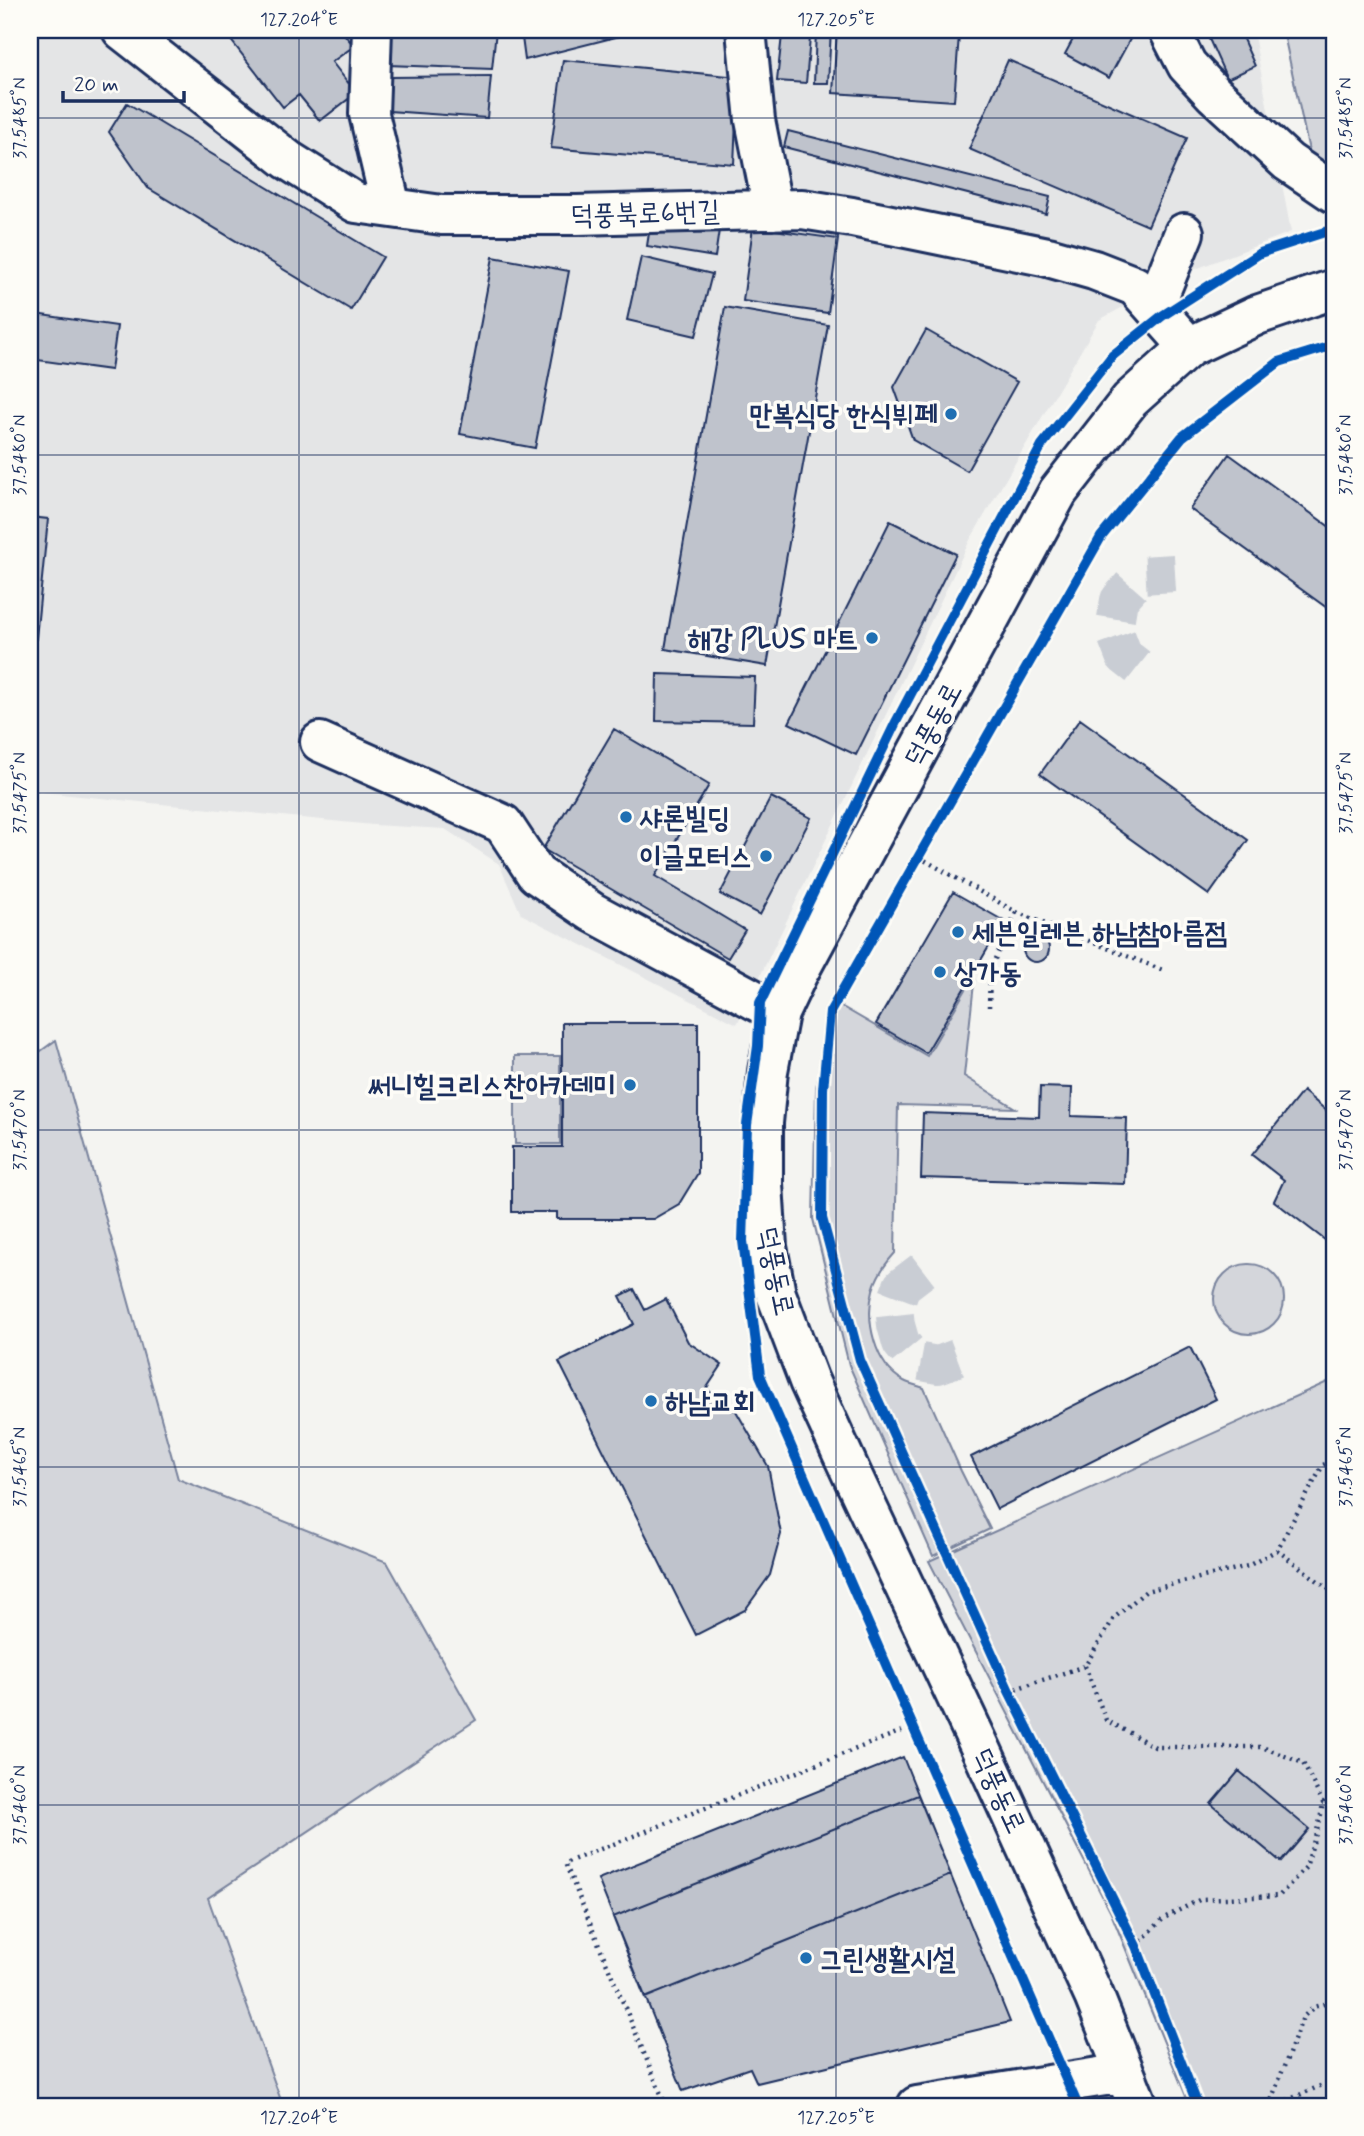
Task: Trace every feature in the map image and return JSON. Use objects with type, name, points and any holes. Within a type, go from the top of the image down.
[{"type":"street","name":"덕풍북로6번길","points":[[122,30],[288,160],[356,203],[442,215],[577,215],[802,209],[852,217],[1048,257],[1094,270],[1135,286],[1189,346]]},
{"type":"street","points":[[372,30],[369,114],[391,208]]},
{"type":"street","points":[[746,30],[755,120],[773,209]]},
{"type":"street","points":[[1169,30],[1187,65],[1214,94],[1288,162],[1334,193]]},
{"type":"street","points":[[1154,307],[1184,233]]},
{"type":"street","name":"덕풍동로","points":[[1131,2090],[1094,1996],[809,1381],[776,1294],[767,1247],[762,1184],[768,1070],[779,1013],[1058,492],[1130,400],[1189,346],[1257,315],[1334,289]]},
{"type":"street","points":[[320,742],[503,824],[536,874],[592,912],[779,1013]]},
{"type":"street","points":[[917,2106],[1131,2090]]},
{"type":"path","points":[[912,869],[926,845]]},
{"type":"path","points":[[919,857],[1016,912],[1165,971]]},
{"type":"path","points":[[989,1007],[990,970],[1016,912]]},
{"type":"path","points":[[1009,1691],[1086,1666],[1114,1618],[1146,1591],[1248,1566],[1277,1550],[1324,1465],[1334,1460]]},
{"type":"path","points":[[1277,1550],[1334,1593]]},
{"type":"path","points":[[1086,1666],[1106,1720],[1155,1747],[1262,1747],[1303,1763],[1323,1803],[1334,1807]]},
{"type":"path","points":[[1003,1678],[1015,1703]]},
{"type":"path","points":[[666,2106],[565,1863],[914,1732],[906,1714]]},
{"type":"path","points":[[1130,1934],[1138,1951],[1164,1918],[1201,1899],[1279,1896],[1306,1867],[1323,1803],[1334,1789]]},
{"type":"path","points":[[1272,2106],[1303,2017],[1314,2007],[1334,2001]]},
{"type":"path","points":[[1272,2106],[1334,2080]]},
{"type":"shaded area","points":[[30,30],[1253,30],[1291,232],[1188,272],[1099,320],[970,540],[737,1024],[521,914],[499,864],[445,829],[373,825],[30,791]]},
{"type":"shaded area","points":[[1283,30],[1334,30],[1334,169],[1311,160]]},
{"type":"shaded area","points":[[975,974],[964,1076],[1015,1108],[898,1105],[895,1253],[879,1275],[873,1290],[870,1315],[874,1341],[885,1364],[904,1381],[924,1388],[990,1529],[933,1556],[849,1365],[813,1219],[816,1087],[832,1017],[839,1005],[927,1056]]},
{"type":"shaded area","points":[[56,1040],[178,1479],[387,1562],[476,1720],[208,1898],[283,2106],[30,2106],[30,1059]]},
{"type":"shaded area","points":[[515,1056],[560,1056],[560,1144],[515,1144]]},
{"type":"shaded area","points":[[1249,1264],[1274,1274],[1284,1299],[1274,1324],[1249,1334],[1224,1324],[1214,1299],[1224,1274]]},
{"type":"shaded area","points":[[1334,1379],[1334,2106],[1190,2106],[1111,1913],[929,1561]]},
{"type":"building","points":[[223,30],[341,30],[354,46],[332,62],[356,93],[320,121],[299,95],[283,107]]},
{"type":"building","points":[[496,30],[492,69],[388,65],[388,31]]},
{"type":"building","points":[[521,30],[639,30],[640,31],[525,60]]},
{"type":"building","points":[[816,30],[831,30],[828,83],[814,83]]},
{"type":"building","points":[[837,30],[959,35],[954,101],[833,93]]},
{"type":"building","points":[[1078,30],[1135,30],[1109,78],[1065,54]]},
{"type":"building","points":[[1205,30],[1239,30],[1255,66],[1227,79]]},
{"type":"building","points":[[782,35],[810,38],[806,83],[777,81]]},
{"type":"building","points":[[563,60],[738,77],[734,164],[551,148]]},
{"type":"building","points":[[1008,60],[1187,138],[1148,226],[969,149]]},
{"type":"building","points":[[491,76],[487,118],[389,111],[391,77]]},
{"type":"building","points":[[127,103],[383,257],[351,310],[148,188],[109,132]]},
{"type":"building","points":[[788,131],[1050,197],[1046,214],[784,147]]},
{"type":"building","points":[[651,220],[719,230],[715,257],[647,246]]},
{"type":"building","points":[[753,227],[838,239],[828,313],[743,301]]},
{"type":"building","points":[[493,257],[569,271],[535,448],[460,434]]},
{"type":"building","points":[[641,257],[712,274],[696,336],[627,320]]},
{"type":"building","points":[[725,307],[828,325],[767,666],[665,649]]},
{"type":"building","points":[[35,314],[117,326],[111,370],[30,359]]},
{"type":"building","name":"만복식당 한식뷔페","points":[[926,330],[1017,382],[967,471],[913,440],[894,387]]},
{"type":"building","points":[[1229,454],[1334,530],[1334,613],[1190,509]]},
{"type":"building","points":[[30,517],[48,519],[31,688],[30,688]]},
{"type":"building","name":"해강 PLUS 마트","points":[[890,521],[956,554],[856,755],[789,723]]},
{"type":"building","points":[[657,674],[755,677],[753,723],[656,721]]},
{"type":"building","points":[[1080,719],[1248,840],[1209,895],[1040,774]]},
{"type":"building","name":"샤론빌딩","points":[[614,729],[709,785],[655,876],[745,930],[728,958],[543,849]]},
{"type":"building","name":"이글모터스","points":[[771,797],[811,818],[760,915],[720,894]]},
{"type":"building","name":"상가동","points":[[953,892],[1004,921],[926,1053],[876,1024]]},
{"type":"building","points":[[1036,936],[1045,940],[1049,949],[1045,958],[1036,962],[1027,958],[1023,949],[1027,940]]},
{"type":"building","name":"써니힐크리스찬아카데미","points":[[562,1023],[698,1023],[698,1173],[679,1204],[653,1219],[557,1219],[557,1212],[512,1212],[512,1147],[562,1147]]},
{"type":"building","points":[[1040,1087],[1072,1088],[1071,1116],[1127,1118],[1125,1184],[921,1178],[923,1113],[1039,1117]]},
{"type":"building","points":[[1303,1091],[1334,1117],[1334,1247],[1274,1201],[1284,1180],[1252,1155]]},
{"type":"building","name":"하남교회","points":[[634,1289],[645,1310],[666,1299],[688,1342],[722,1365],[706,1389],[736,1411],[768,1466],[781,1534],[770,1575],[745,1610],[696,1635],[559,1362],[634,1324],[620,1296]]},
{"type":"building","points":[[1190,1347],[1216,1399],[997,1509],[971,1457]]},
{"type":"building","name":"그린생활시설","points":[[903,1757],[1010,2022],[757,2083],[750,2068],[683,2091],[598,1879]]},
{"type":"building","points":[[1239,1771],[1309,1829],[1281,1862],[1211,1804]]},
{"type":"building","points":[[918,1795],[951,1875],[645,1998],[613,1917]]},
{"type":"tunnel","points":[[1138,667],[1124,656],[1114,630],[1119,600],[1141,575],[1175,573]]},
{"type":"tunnel","points":[[923,1270],[902,1286],[894,1307],[901,1343],[916,1361],[938,1365],[967,1354]]},
{"type":"cycle path","points":[[1078,2106],[760,1375],[743,1241],[747,1125],[758,1046],[760,1003],[896,722],[1042,445],[1112,356],[1162,316],[1260,253],[1334,229]]},
{"type":"cycle path","points":[[1198,2106],[1136,1946],[1009,1691],[860,1360],[822,1218],[823,1089],[830,1012],[1101,537],[1182,437],[1279,362],[1334,345]]},
{"type":"place","name":"만복식당 한식뷔페","points":[[951,414]]},
{"type":"place","name":"해강 PLUS 마트","points":[[872,638]]},
{"type":"place","name":"샤론빌딩","points":[[626,817]]},
{"type":"place","name":"이글모터스","points":[[766,856]]},
{"type":"place","name":"세븐일레븐 하남참아름점","points":[[958,932]]},
{"type":"place","name":"상가동","points":[[940,972]]},
{"type":"place","name":"써니힐크리스찬아카데미","points":[[630,1085]]},
{"type":"place","name":"하남교회","points":[[651,1401]]},
{"type":"place","name":"그린생활시설","points":[[806,1958]]}]
